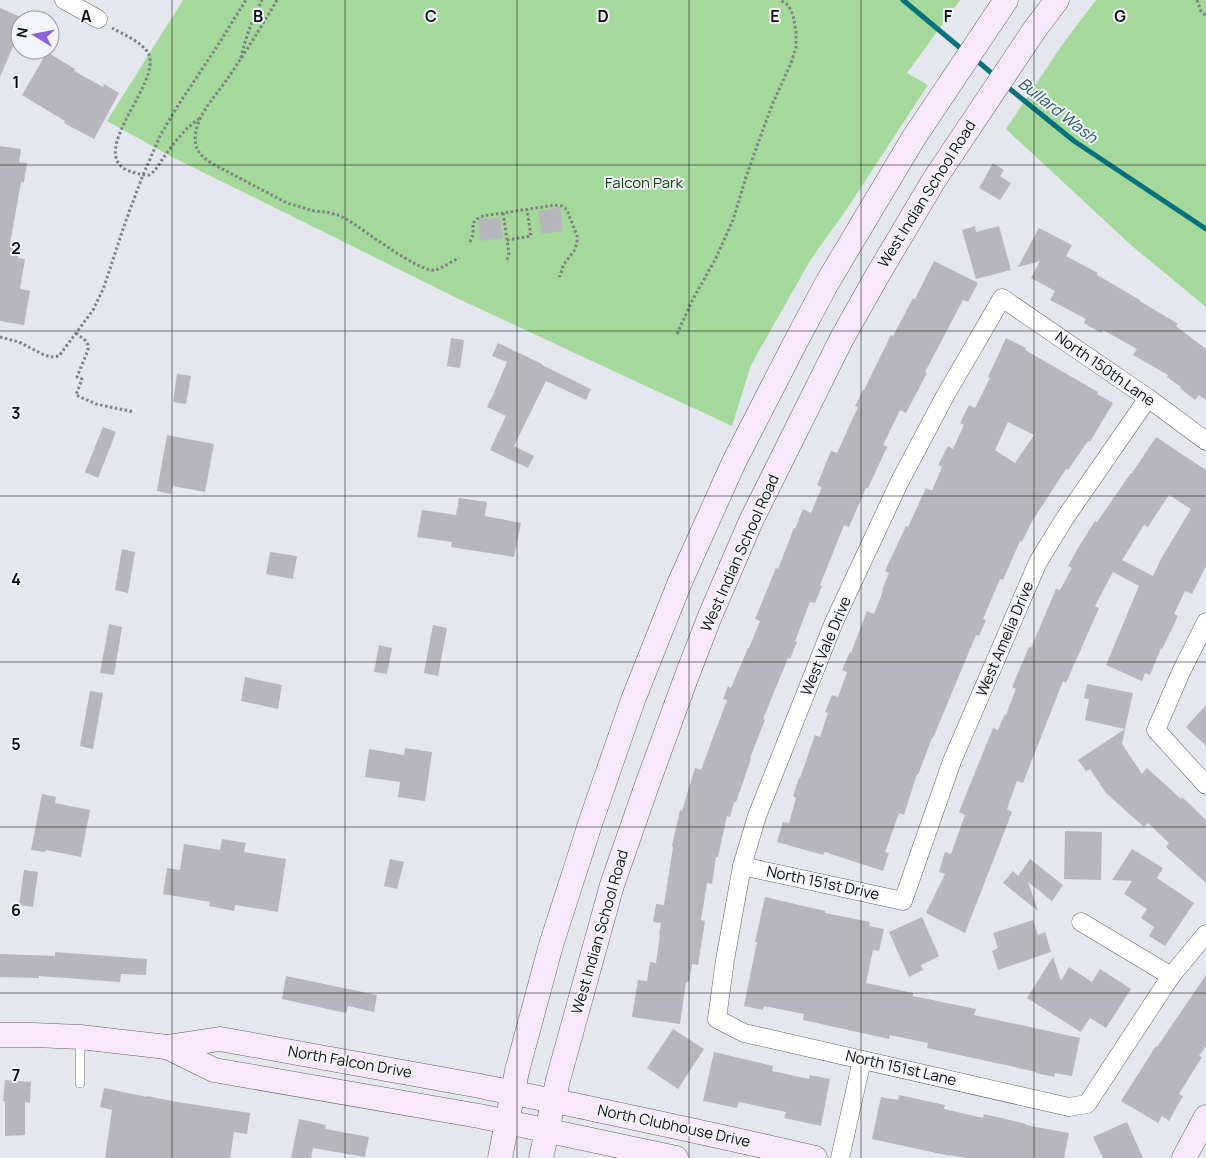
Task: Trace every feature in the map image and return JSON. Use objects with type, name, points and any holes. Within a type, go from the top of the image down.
[{"type":"main road","name":"West Indian School Road","points":[[541,1158],[526,1126],[533,1097],[517,1071],[551,945],[592,818],[633,700],[680,582],[734,462],[823,290],[894,171],[1006,0]]},
{"type":"main road","name":"West Indian School Road","points":[[500,1158],[526,1126],[533,1097],[565,1053],[612,885],[646,785],[724,582],[751,521],[841,340],[877,276],[934,180],[967,129],[1035,28],[1057,0]]},
{"type":"main road","name":"North Falcon Drive","points":[[0,1035],[80,1037],[167,1047],[220,1039],[533,1097]]},
{"type":"main road","name":"North Falcon Drive","points":[[167,1047],[214,1070],[479,1116],[526,1126]]},
{"type":"main road","name":"North Clubhouse Drive","points":[[533,1097],[721,1136],[815,1158]]},
{"type":"main road","points":[[1184,1158],[1206,1117]]},
{"type":"main road","name":"North Clubhouse Drive","points":[[526,1126],[676,1158]]},
{"type":"main road","points":[[687,1158],[693,1130]]},
{"type":"street","points":[[64,0],[98,19]]},
{"type":"street","name":"North 150th Lane","points":[[1002,298],[1148,398],[1206,441]]},
{"type":"street","name":"West Vale Drive","points":[[717,1019],[725,960],[742,866],[757,816],[834,622],[908,466],[945,396],[1002,298]]},
{"type":"street","name":"West Amelia Drive","points":[[904,901],[952,761],[1038,562],[1065,518],[1148,398]]},
{"type":"street","points":[[1206,622],[1181,672],[1156,730],[1206,785]]},
{"type":"street","name":"North 151st Drive","points":[[742,866],[904,901]]},
{"type":"street","points":[[1081,922],[1171,976],[1206,934]]},
{"type":"street","name":"North 151st Lane","points":[[717,1019],[744,1033],[1069,1107],[1087,1104],[1171,976]]},
{"type":"street","points":[[840,1158],[862,1060]]},
{"type":"lane","points":[[80,1037],[80,1083]]},
{"type":"path","points":[[0,337],[19,342],[52,358],[60,356],[93,310],[104,287],[125,223],[161,134],[246,0]]},
{"type":"path","points":[[241,60],[249,29],[262,0]]},
{"type":"path","points":[[98,19],[142,45],[148,53],[150,61],[141,91],[123,124],[115,148],[116,159],[121,167],[136,174],[149,176],[192,123],[199,118],[241,60],[277,0]]},
{"type":"path","points":[[677,334],[733,220],[772,105],[796,47],[793,15],[788,5],[780,0]]},
{"type":"path","points":[[1197,0],[1201,11],[1206,16]]},
{"type":"path","points":[[199,118],[195,143],[202,157],[211,163],[287,203],[309,210],[338,215],[413,263],[426,269],[435,270],[459,258]]},
{"type":"path","points":[[470,242],[473,236],[474,223],[483,216],[556,205],[562,206],[566,210],[577,236],[577,243],[574,251],[564,264],[559,278]]},
{"type":"path","points":[[507,240],[531,236],[527,209]]},
{"type":"path","points":[[503,213],[509,253],[507,260]]},
{"type":"path","points":[[76,333],[88,345],[88,350],[77,377],[82,379],[76,395],[96,404],[134,412]]},
{"type":"green space","name":"Falcon Park","points":[[183,0],[960,0],[907,73],[928,85],[844,213],[811,259],[751,365],[732,426],[463,301],[174,158],[107,121]]},
{"type":"green space","points":[[1096,0],[1206,0],[1206,307],[1132,246],[1006,129],[1062,45]]},
{"type":"building","points":[[0,8],[10,12],[10,54],[0,77]]},
{"type":"building","points":[[42,60],[60,60],[75,69],[74,71],[103,87],[104,84],[119,93],[94,139],[64,123],[65,121],[22,95]]},
{"type":"building","points":[[0,146],[21,149],[19,162],[27,163],[24,182],[21,182],[10,244],[20,246],[18,258],[25,259],[20,289],[30,291],[24,325],[0,321]]},
{"type":"building","points":[[993,163],[1004,170],[1000,176],[1011,183],[1000,200],[979,188]]},
{"type":"building","points":[[560,207],[563,231],[542,234],[538,211]]},
{"type":"building","points":[[500,217],[503,238],[481,241],[478,220]]},
{"type":"building","points":[[975,226],[976,232],[999,226],[1011,270],[976,279],[962,230]]},
{"type":"building","points":[[1039,228],[1072,245],[1066,256],[1098,273],[1097,275],[1178,324],[1176,326],[1206,349],[1206,400],[1199,395],[1195,400],[1167,377],[1168,375],[1133,355],[1137,349],[1103,330],[1101,333],[1084,323],[1086,319],[1050,300],[1055,291],[1031,278],[1040,261],[1018,267]]},
{"type":"building","points":[[934,261],[978,283],[968,302],[963,300],[925,372],[927,373],[906,413],[900,410],[883,445],[887,447],[868,488],[866,488],[849,527],[844,525],[820,585],[822,586],[815,603],[810,602],[795,641],[797,642],[790,659],[788,658],[763,719],[765,720],[736,802],[734,802],[730,817],[727,816],[718,857],[716,857],[712,884],[707,883],[701,920],[705,921],[698,965],[692,964],[689,982],[686,982],[680,1024],[632,1017],[638,980],[647,981],[650,962],[656,963],[661,923],[653,922],[656,904],[664,905],[672,846],[680,810],[682,811],[695,768],[701,770],[727,700],[723,699],[728,686],[731,688],[749,648],[760,621],[755,619],[794,528],[803,509],[811,513],[822,487],[817,485],[831,451],[837,453],[858,407],[855,406],[863,390],[891,335],[893,336],[913,298],[915,299]]},
{"type":"building","points":[[451,338],[464,340],[460,368],[447,366]]},
{"type":"building","points":[[1006,338],[1026,348],[1025,350],[1098,392],[1097,394],[1113,403],[1090,442],[1088,441],[1068,470],[1066,469],[1031,523],[1022,542],[1020,541],[1003,580],[1000,579],[983,619],[986,620],[979,636],[976,635],[917,774],[904,815],[899,813],[885,852],[889,853],[883,871],[825,852],[823,855],[777,842],[783,822],[789,823],[796,798],[793,796],[799,778],[815,735],[820,737],[828,713],[825,712],[832,695],[838,697],[847,672],[842,670],[851,653],[867,611],[874,614],[889,573],[885,571],[926,488],[932,491],[942,467],[938,465],[948,446],[953,449],[964,425],[960,423],[969,405],[975,408],[990,378],[988,377]],"holes":[[[1008,422],[1034,435],[1015,463],[995,450]]]},
{"type":"building","points":[[498,343],[591,389],[586,400],[546,381],[514,446],[534,456],[528,468],[490,450],[506,416],[487,407],[507,362],[492,356]]},
{"type":"building","points":[[177,374],[191,376],[186,404],[173,402]]},
{"type":"building","points":[[103,427],[116,432],[98,478],[85,472]]},
{"type":"building","points":[[167,435],[214,444],[205,492],[173,486],[171,494],[157,491]]},
{"type":"building","points":[[1156,437],[1206,470],[1206,566],[1192,594],[1185,591],[1174,614],[1178,616],[1161,648],[1150,675],[1145,673],[1142,681],[1106,665],[1139,586],[1113,572],[1095,606],[1099,608],[1066,683],[1063,681],[1023,783],[1017,781],[1007,809],[1012,812],[965,933],[926,913],[945,874],[939,872],[945,852],[951,854],[965,815],[959,812],[993,728],[998,730],[1006,715],[1016,689],[1012,687],[1056,589],[1060,590],[1072,568],[1068,566],[1095,521],[1097,522]],"holes":[[[1169,495],[1191,509],[1162,557],[1153,576],[1122,560],[1144,525],[1148,527]]]},
{"type":"building","points":[[459,498],[487,502],[485,516],[521,523],[514,557],[451,547],[452,542],[417,537],[422,510],[456,515]]},
{"type":"building","points":[[122,549],[135,552],[128,593],[115,590]]},
{"type":"building","points":[[270,552],[297,556],[293,579],[266,574]]},
{"type":"building","points":[[109,624],[122,627],[114,675],[100,673]]},
{"type":"building","points":[[433,625],[447,628],[438,676],[424,673]]},
{"type":"building","points":[[379,645],[392,648],[387,674],[374,672]]},
{"type":"building","points":[[245,677],[282,685],[278,709],[241,701]]},
{"type":"building","points":[[1087,684],[1133,693],[1125,729],[1085,720],[1089,699],[1084,698]]},
{"type":"building","points":[[90,691],[103,693],[93,749],[80,746]]},
{"type":"building","points":[[1206,705],[1206,746],[1186,727]]},
{"type":"building","points":[[1125,729],[1122,744],[1142,774],[1147,768],[1206,820],[1206,883],[1166,847],[1169,843],[1148,823],[1144,827],[1106,793],[1090,769],[1086,771],[1078,760]]},
{"type":"building","points":[[405,748],[432,752],[425,801],[398,797],[400,782],[365,777],[369,749],[404,755]]},
{"type":"building","points":[[42,794],[56,797],[55,803],[90,810],[81,857],[46,850],[45,852],[31,850]]},
{"type":"building","points":[[1065,831],[1102,832],[1101,880],[1064,879]]},
{"type":"building","points":[[222,839],[246,843],[244,852],[286,859],[278,912],[235,905],[234,911],[209,906],[210,902],[163,894],[167,868],[180,870],[184,844],[220,850]]},
{"type":"building","points":[[1132,849],[1163,868],[1157,878],[1194,903],[1165,946],[1149,936],[1154,927],[1141,918],[1147,909],[1124,894],[1132,881],[1112,880]]},
{"type":"building","points":[[390,859],[404,862],[397,889],[384,886]]},
{"type":"building","points":[[1030,859],[1063,885],[1052,901],[1028,882],[1038,911],[1003,883],[1013,871],[1018,876]]},
{"type":"building","points":[[24,870],[38,872],[33,907],[19,905]]},
{"type":"building","points":[[765,897],[825,911],[825,913],[870,922],[869,926],[884,929],[879,951],[873,950],[866,983],[913,993],[913,996],[976,1009],[974,1015],[1080,1038],[1072,1076],[1055,1073],[1054,1077],[927,1048],[928,1043],[890,1035],[889,1039],[803,1020],[804,1014],[764,1006],[763,1010],[744,1006]]},
{"type":"building","points":[[922,917],[939,956],[921,965],[923,970],[909,977],[889,932]]},
{"type":"building","points":[[1033,920],[1038,935],[1045,932],[1051,952],[998,970],[992,951],[998,948],[993,933]]},
{"type":"building","points":[[55,952],[147,959],[146,975],[121,974],[120,982],[39,976],[39,978],[0,977],[0,954],[55,956]]},
{"type":"building","points":[[1053,957],[1061,981],[1069,967],[1092,982],[1100,969],[1131,989],[1106,1028],[1090,1018],[1081,1032],[1027,998]]},
{"type":"building","points":[[1206,975],[1206,1046],[1199,1056],[1202,1057],[1179,1094],[1183,1096],[1169,1121],[1162,1116],[1158,1123],[1121,1101],[1156,1046]]},
{"type":"building","points":[[286,976],[377,995],[374,1012],[348,1006],[346,1013],[282,999]]},
{"type":"building","points":[[673,1029],[704,1049],[678,1089],[647,1068]]},
{"type":"building","points":[[714,1052],[773,1066],[772,1071],[809,1079],[810,1075],[830,1079],[821,1126],[784,1118],[786,1112],[739,1102],[737,1108],[703,1101]]},
{"type":"building","points":[[5,1080],[31,1082],[30,1103],[25,1102],[25,1135],[5,1136],[5,1101],[3,1101]]},
{"type":"building","points":[[104,1088],[147,1097],[250,1113],[247,1134],[234,1132],[230,1158],[105,1158],[112,1110],[100,1107]]},
{"type":"building","points":[[899,1095],[945,1105],[944,1109],[983,1118],[984,1114],[1026,1125],[1069,1133],[1064,1158],[966,1158],[872,1139],[881,1097],[898,1100]]},
{"type":"building","points":[[299,1119],[326,1125],[325,1129],[369,1137],[365,1157],[313,1148],[311,1158],[291,1158]]},
{"type":"building","points":[[1127,1122],[1143,1158],[1103,1158],[1093,1137]]},
{"type":"waterway","name":"Bullard Wash","points":[[903,0],[964,51]]},
{"type":"waterway","name":"Bullard Wash","points":[[975,59],[995,76]]},
{"type":"waterway","name":"Bullard Wash","points":[[1005,85],[1074,141],[1206,229]]}]
